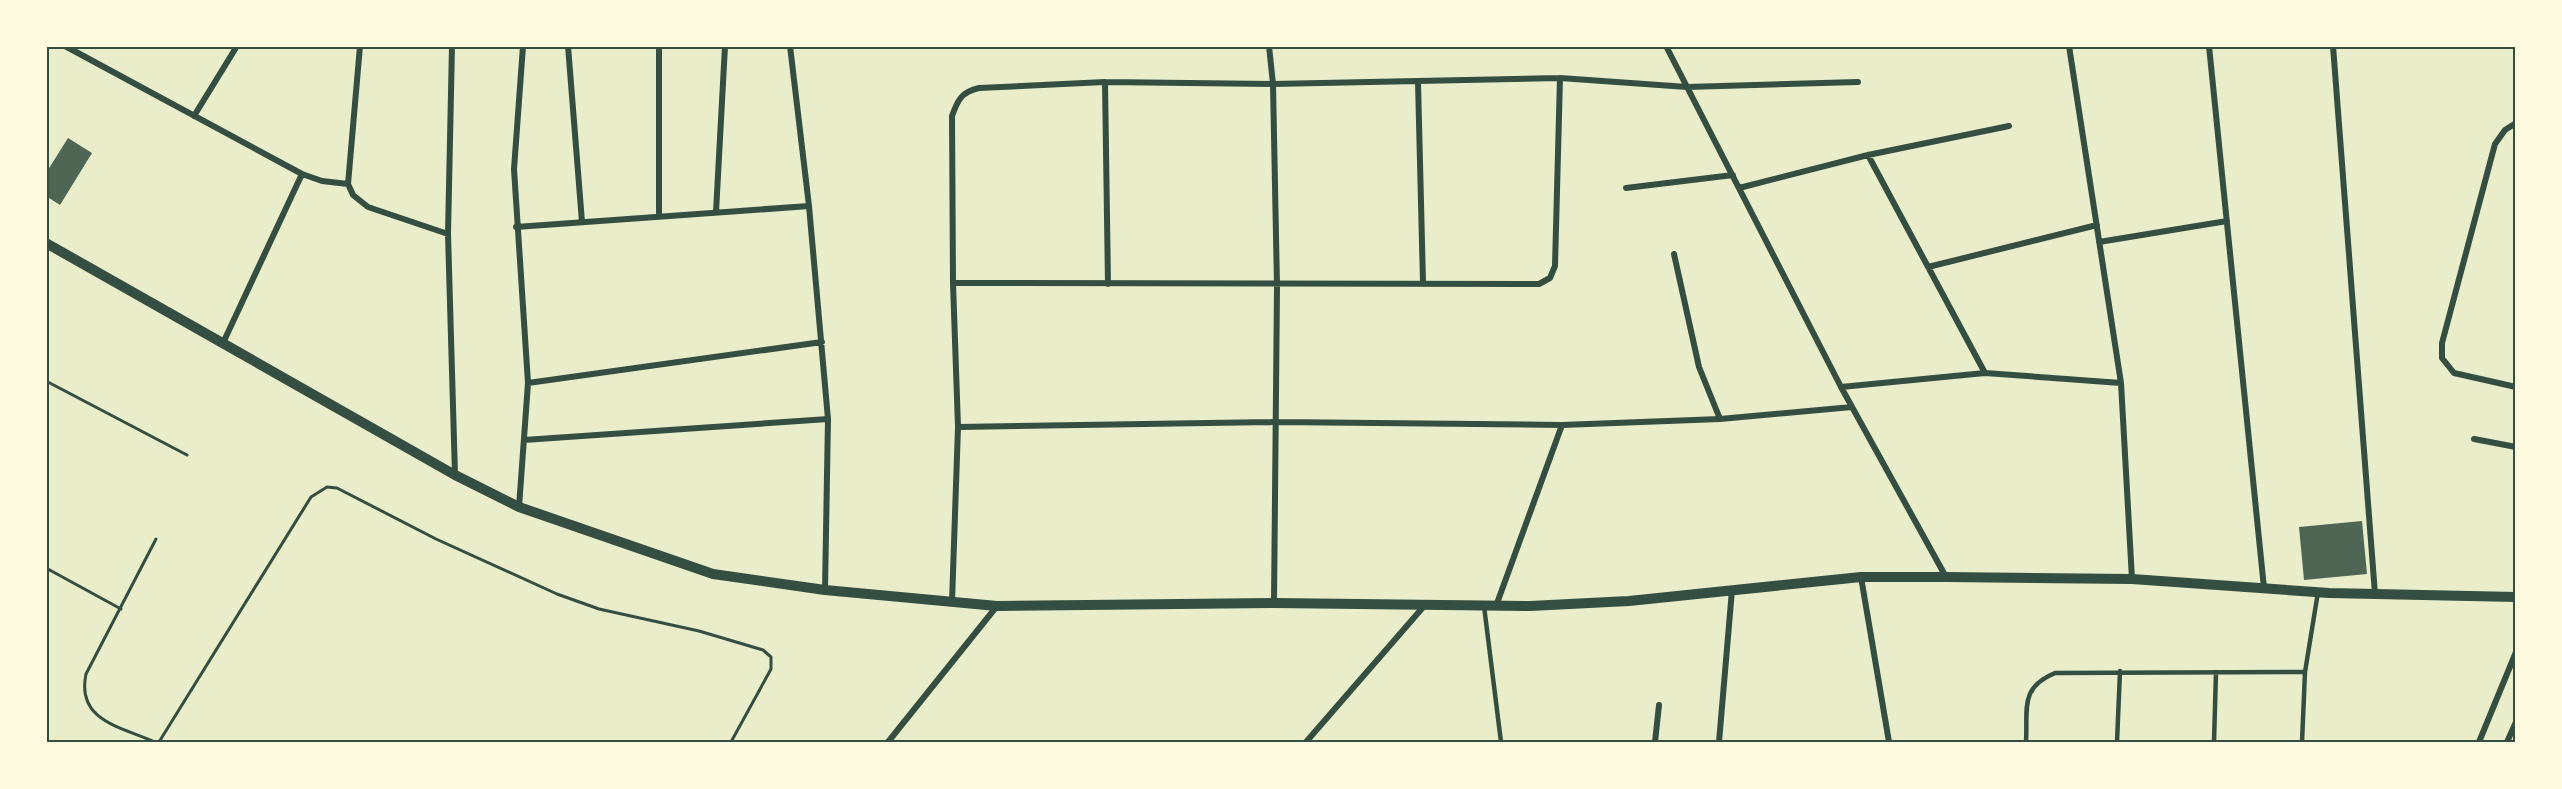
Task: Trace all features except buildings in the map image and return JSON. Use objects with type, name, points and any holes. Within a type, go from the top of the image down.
[{"type":"street","points":[[65,46],[302,174],[322,181],[348,184]]},
{"type":"street","points":[[194,116],[237,46]]},
{"type":"street","points":[[360,46],[348,184],[353,195],[368,207],[448,234]]},
{"type":"street","points":[[452,46],[448,234],[455,475]]},
{"type":"street","points":[[519,507],[528,383],[514,169],[523,46]]},
{"type":"street","points":[[568,46],[582,222]]},
{"type":"street","points":[[659,216],[660,46]]},
{"type":"street","points":[[717,212],[725,46]]},
{"type":"street","points":[[790,46],[809,206],[828,419],[825,590]]},
{"type":"street","points":[[1269,46],[1273,84],[1277,286],[1274,603]]},
{"type":"street","points":[[1666,46],[1841,387],[1946,577]]},
{"type":"street","points":[[2069,46],[2121,383],[2132,579]]},
{"type":"street","points":[[2209,46],[2264,588]]},
{"type":"street","points":[[2333,46],[2375,594]]},
{"type":"street","points":[[953,283],[1277,286],[1423,283],[1524,286],[1539,284],[1550,278],[1555,266],[1560,78]]},
{"type":"street","points":[[952,602],[958,427],[953,283],[952,116],[957,101],[966,91],[979,88],[1105,82],[1273,84],[1560,78],[1686,87],[1858,82]]},
{"type":"street","points":[[1105,82],[1108,284]]},
{"type":"street","points":[[1418,82],[1423,283]]},
{"type":"street","points":[[2516,123],[2505,129],[2495,144],[2442,343],[2442,358],[2454,373],[2516,387]]},
{"type":"street","points":[[1739,188],[1868,155],[2009,126]]},
{"type":"street","points":[[1868,155],[1984,373]]},
{"type":"street","points":[[223,343],[302,174]]},
{"type":"street","points":[[1626,188],[1733,175]]},
{"type":"street","points":[[516,227],[809,206]]},
{"type":"street","points":[[2099,242],[2227,221]]},
{"type":"street","points":[[1928,267],[2097,225]]},
{"type":"street","points":[[46,243],[455,475],[519,507],[713,574],[825,590],[997,606],[1274,603],[1490,606],[1629,601],[1861,577],[2132,579],[2318,592],[2516,597]]},
{"type":"street","points":[[1674,254],[1699,367],[1720,419]]},
{"type":"street","points":[[528,383],[822,342]]},
{"type":"street","points":[[1841,387],[1984,373],[2121,383]]},
{"type":"street","points":[[958,427],[1277,422],[1562,425],[1720,419],[1852,407]]},
{"type":"street","points":[[524,440],[828,419]]},
{"type":"street","points":[[1490,606],[1562,425]]},
{"type":"street","points":[[2474,439],[2516,447]]},
{"type":"street","points":[[1861,577],[1889,742]]},
{"type":"street","points":[[1719,742],[1732,590]]},
{"type":"street","points":[[1306,742],[1425,605]]},
{"type":"street","points":[[888,742],[997,606]]},
{"type":"street","points":[[2479,742],[2516,652]]},
{"type":"street","points":[[1655,742],[1659,705]]},
{"type":"street","points":[[2507,742],[2513,735],[2516,722]]},
{"type":"lane","points":[[2302,742],[2305,672],[2318,592]]},
{"type":"lane","points":[[1490,606],[1501,742]]},
{"type":"lane","points":[[2118,742],[2120,671]]},
{"type":"lane","points":[[2214,742],[2216,672]]},
{"type":"lane","points":[[2026,742],[2029,694],[2032,686],[2055,673],[2305,672]]},
{"type":"path","points":[[46,381],[187,455]]},
{"type":"path","points":[[156,539],[86,674],[83,690],[87,705],[98,717],[157,742],[311,497],[327,487],[337,488],[446,543],[557,594],[598,609],[699,631],[763,651],[771,657],[771,669],[731,742]]},
{"type":"path","points":[[46,568],[121,609]]}]
